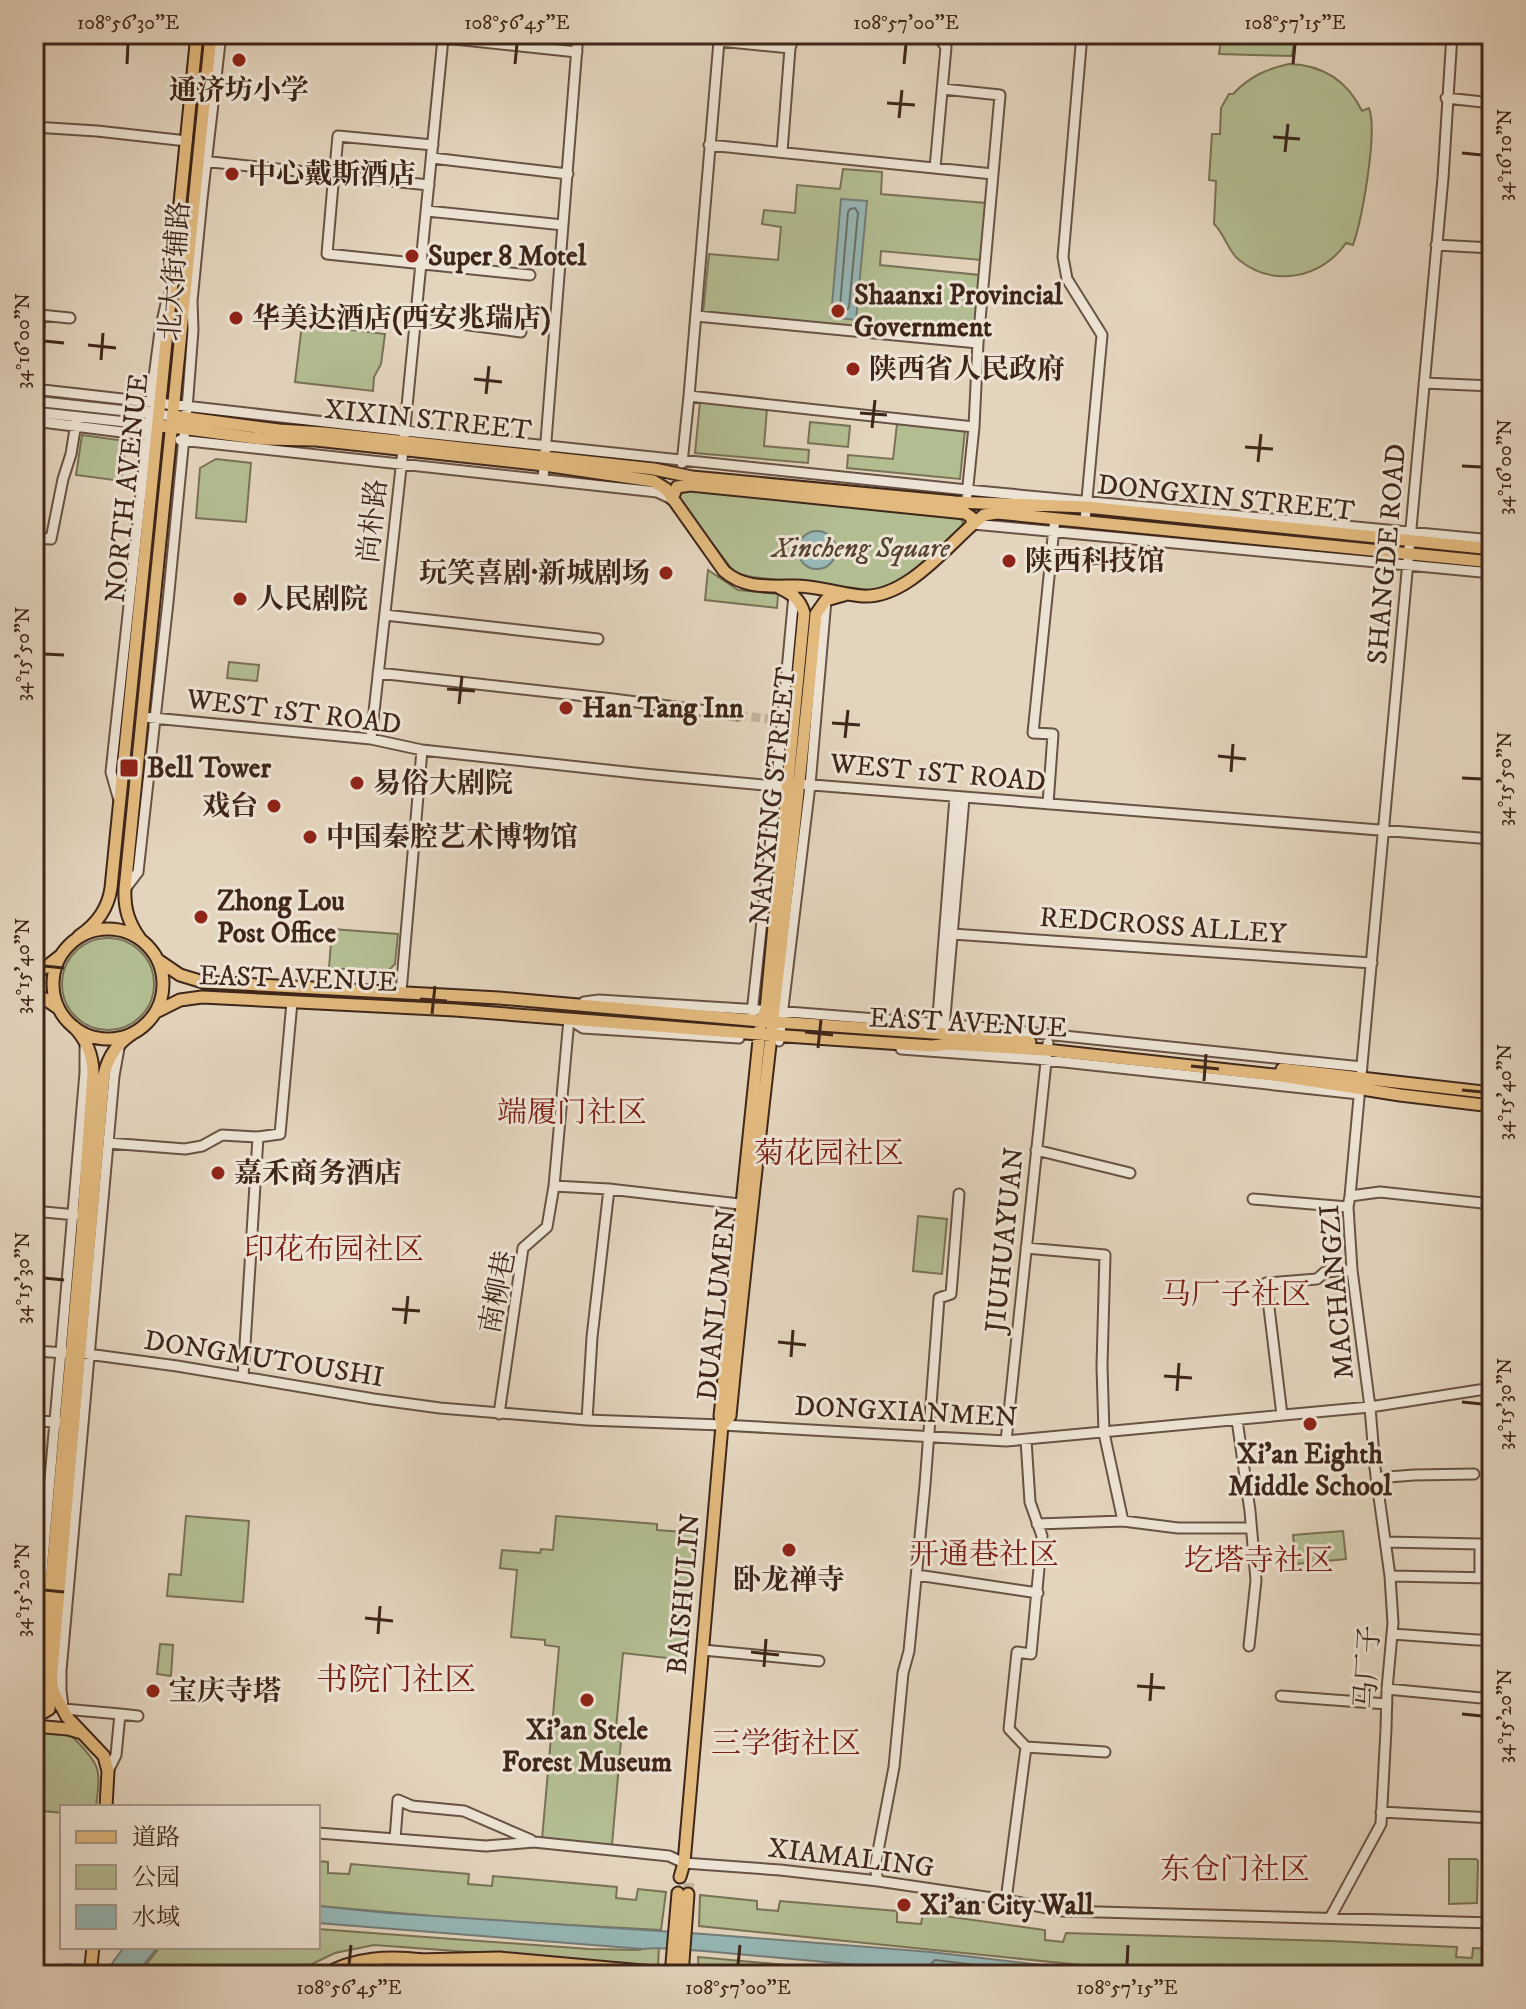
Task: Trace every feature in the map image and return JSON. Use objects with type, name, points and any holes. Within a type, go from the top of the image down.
[{"type":"main road","name":"NORTH AVENUE","points":[[79,936],[97,921],[108,902],[111,888],[154,419],[195,34]]},
{"type":"main road","name":"NORTH AVENUE","points":[[141,940],[127,915],[125,889],[148,717],[179,423],[211,34]]},
{"type":"main road","name":"XIXIN STREET","points":[[154,419],[545,456],[654,469],[687,479],[961,502]]},
{"type":"main road","name":"XIXIN STREET","points":[[545,456],[653,481],[666,489],[672,499]]},
{"type":"main road","points":[[687,479],[677,487],[672,499],[731,577],[745,584],[795,586],[847,594],[875,596],[903,586],[973,524],[961,502]]},
{"type":"main road","name":"DONGXIN STREET","points":[[961,502],[1086,504],[1411,536],[1492,549]]},
{"type":"main road","name":"DONGXIN STREET","points":[[973,524],[984,515],[997,513],[1408,560],[1492,562]]},
{"type":"main road","name":"NANXING STREET","points":[[766,1027],[782,786],[804,613],[794,595],[779,587]]},
{"type":"main road","name":"NANXING STREET","points":[[766,1027],[805,784],[816,614],[826,600],[847,594]]},
{"type":"main road","points":[[34,1697],[47,1679],[75,1353],[104,1075],[110,1056],[122,1041],[147,1023],[156,1012],[164,983],[153,951],[127,932],[111,929],[95,930],[79,936],[60,956],[53,977],[59,1009],[82,1036],[90,1052],[93,1074],[78,1214],[75,1353],[60,1423],[47,1679],[64,1711],[104,1756],[108,1771],[106,1805]]},
{"type":"main road","points":[[38,970],[60,956]]},
{"type":"main road","name":"EAST AVENUE","points":[[158,960],[180,975],[203,982],[569,1003],[932,1046],[949,1044],[1046,1051],[1492,1093]]},
{"type":"main road","points":[[38,997],[59,1009]]},
{"type":"main road","name":"EAST AVENUE","points":[[156,1012],[173,1002],[194,997],[569,1019],[766,1027],[940,1029],[1046,1051]]},
{"type":"main road","points":[[73,1026],[87,1035],[103,1039],[119,1038],[135,1032]]},
{"type":"main road","name":"DUANLUMEN","points":[[722,1425],[730,1416],[747,1205],[766,1027]]},
{"type":"main road","name":"EAST AVENUE","points":[[1360,1082],[1439,1100],[1492,1106]]},
{"type":"main road","name":"BAISHULIN","points":[[684,1878],[722,1425]]},
{"type":"main road","points":[[34,1726],[82,1733]]},
{"type":"main road","points":[[417,1960],[499,1958],[678,1971],[683,1893]]},
{"type":"main road","points":[[90,1970],[93,1949]]},
{"type":"main road","points":[[324,1975],[360,1961],[390,1958],[583,1975]]},
{"type":"main road","points":[[373,1975],[412,1972],[473,1975]]},
{"type":"main road","points":[[412,1972],[426,1975]]},
{"type":"street","name":"北大街辅路","points":[[202,161],[221,34]]},
{"type":"street","points":[[407,34],[577,52]]},
{"type":"street","points":[[543,479],[578,34]]},
{"type":"street","points":[[782,152],[790,48],[795,34]]},
{"type":"street","points":[[935,168],[946,47],[936,34]]},
{"type":"street","points":[[1082,34],[1063,257],[1067,279],[1102,335],[1085,521]]},
{"type":"street","name":"SHANGDE ROAD","points":[[1360,1082],[1443,178],[1452,34]]},
{"type":"street","name":"尚朴路","points":[[371,739],[443,38]]},
{"type":"street","points":[[687,479],[682,461],[719,41],[754,39],[790,48]]},
{"type":"street","points":[[943,89],[1000,95],[978,343],[974,427],[961,502]]},
{"type":"street","points":[[1446,98],[1492,103]]},
{"type":"street","points":[[34,127],[185,141]]},
{"type":"street","points":[[335,168],[338,136],[433,145]]},
{"type":"street","points":[[709,145],[993,174]]},
{"type":"street","points":[[432,158],[568,174]]},
{"type":"street","points":[[202,161],[326,174]]},
{"type":"street","points":[[335,168],[341,170],[342,176],[339,182],[333,184],[327,181],[326,174],[329,169],[335,168]]},
{"type":"street","points":[[342,176],[429,185]]},
{"type":"street","points":[[333,184],[327,254],[530,275]]},
{"type":"street","points":[[427,211],[563,225]]},
{"type":"street","points":[[1436,245],[1492,248]]},
{"type":"street","points":[[70,318],[40,315],[34,388],[154,419]]},
{"type":"street","points":[[696,316],[978,343]]},
{"type":"street","points":[[416,318],[521,332]]},
{"type":"street","points":[[1424,383],[1492,386]]},
{"type":"street","points":[[689,396],[974,427]]},
{"type":"street","points":[[34,401],[179,423],[401,464],[657,492],[672,499]]},
{"type":"street","points":[[34,412],[77,421]]},
{"type":"street","points":[[34,421],[154,419]]},
{"type":"street","points":[[34,538],[51,539],[77,421]]},
{"type":"street","points":[[545,456],[682,461],[961,502],[1086,504]]},
{"type":"street","points":[[1048,804],[1053,734],[1033,733],[1055,518]]},
{"type":"street","points":[[973,524],[1408,560],[1492,573]]},
{"type":"street","points":[[1411,536],[1492,540]]},
{"type":"street","points":[[385,615],[598,639]]},
{"type":"street","points":[[378,673],[738,715]]},
{"type":"street","name":"WEST 1ST ROAD","points":[[148,717],[371,739],[422,750],[644,774],[1492,839]]},
{"type":"street","points":[[769,719],[788,721]]},
{"type":"street","points":[[401,992],[422,750]]},
{"type":"street","points":[[940,1029],[952,934],[960,797]]},
{"type":"street","points":[[940,1029],[960,797]]},
{"type":"street","name":"REDCROSS ALLEY","points":[[952,934],[1372,963]]},
{"type":"street","points":[[108,1143],[185,1149],[202,1146],[222,1135],[258,1137],[280,1134],[292,1002]]},
{"type":"street","name":"南柳巷","points":[[499,1414],[523,1248],[547,1227],[554,1186],[569,1019]]},
{"type":"street","points":[[940,1029],[1360,1082]]},
{"type":"street","points":[[122,1041],[115,1067],[108,1143],[75,1353],[61,1691],[64,1711],[138,1716]]},
{"type":"street","name":"JIUHUAYUAN","points":[[1006,1441],[1046,1051]]},
{"type":"street","name":"MACHANGZI","points":[[1360,1082],[1349,1202],[1352,1270],[1370,1407]]},
{"type":"street","points":[[243,1377],[258,1137]]},
{"type":"street","points":[[1036,1150],[1130,1173]]},
{"type":"street","points":[[554,1186],[609,1189],[747,1205]]},
{"type":"street","points":[[587,1420],[592,1337],[609,1189]]},
{"type":"street","points":[[1253,1199],[1349,1202],[1380,1192],[1492,1204]]},
{"type":"street","points":[[878,1881],[875,1867],[894,1767],[917,1575],[939,1298],[951,1294],[959,1194]]},
{"type":"street","points":[[34,1211],[78,1214]]},
{"type":"street","points":[[1026,1248],[1105,1255],[1104,1433],[1123,1521]]},
{"type":"street","points":[[1282,1415],[1266,1283],[1317,1279],[1325,1272],[1352,1270]]},
{"type":"street","name":"DONGMUTOUSHI","points":[[34,1351],[75,1353],[440,1408]]},
{"type":"street","name":"DONGXIANMEN","points":[[440,1408],[587,1420],[1006,1441],[1370,1407],[1492,1388]]},
{"type":"street","name":"马厂子","points":[[1330,1918],[1381,1824],[1392,1634],[1390,1576],[1370,1407]]},
{"type":"street","points":[[1237,1420],[1256,1580],[1249,1646]]},
{"type":"street","points":[[34,1421],[60,1423],[34,1665]]},
{"type":"street","points":[[1026,1440],[1030,1502],[1042,1536],[1031,1654],[1017,1652],[1009,1729],[1026,1747],[1105,1752]]},
{"type":"street","points":[[1376,1478],[1474,1474]]},
{"type":"street","points":[[1037,1524],[1123,1521],[1178,1528],[1251,1528]]},
{"type":"street","points":[[1386,1542],[1480,1544],[1480,1578]]},
{"type":"street","points":[[917,1575],[1038,1593]]},
{"type":"street","points":[[1390,1576],[1492,1578]]},
{"type":"street","points":[[1392,1634],[1492,1640]]},
{"type":"street","points":[[703,1650],[819,1661]]},
{"type":"street","points":[[1387,1689],[1492,1699]]},
{"type":"street","points":[[1281,1696],[1387,1704]]},
{"type":"street","points":[[108,1771],[116,1755],[120,1714]]},
{"type":"street","points":[[1006,1900],[1026,1747]]},
{"type":"street","points":[[395,1839],[398,1800],[412,1806],[464,1811],[534,1842]]},
{"type":"street","points":[[1381,1812],[1492,1818]]},
{"type":"street","points":[[320,1833],[486,1846],[534,1842]]},
{"type":"street","name":"XIAMALING","points":[[534,1842],[669,1856],[684,1863],[878,1881],[1062,1911],[1492,1923]]},
{"type":"green space","points":[[1222,34],[1295,34],[1292,56],[1219,54]]},
{"type":"green space","points":[[1289,64],[1313,67],[1333,76],[1349,91],[1362,111],[1369,108],[1372,136],[1361,216],[1353,245],[1346,243],[1336,255],[1311,271],[1282,276],[1253,269],[1235,256],[1214,224],[1216,181],[1209,180],[1212,134],[1220,134],[1221,108],[1229,94],[1258,74]]},
{"type":"green space","points":[[843,169],[882,172],[881,194],[986,203],[981,260],[881,251],[880,265],[980,275],[975,337],[703,313],[709,254],[778,260],[781,227],[762,224],[764,210],[795,213],[797,185],[840,189]]},
{"type":"green space","points":[[302,324],[385,334],[373,391],[295,382]]},
{"type":"green space","points":[[700,402],[767,408],[764,446],[809,450],[808,463],[695,453]]},
{"type":"green space","points":[[810,422],[850,426],[848,447],[808,443]]},
{"type":"green space","points":[[897,424],[965,430],[960,479],[847,468],[848,455],[893,459]]},
{"type":"green space","points":[[82,435],[126,441],[121,481],[76,475]]},
{"type":"green space","points":[[216,459],[251,463],[246,522],[196,518],[200,468]]},
{"type":"green space","name":"Xincheng Square","points":[[678,490],[960,516],[963,523],[898,585],[890,588],[870,590],[753,577],[738,574],[731,568],[677,496]]},
{"type":"green space","points":[[708,570],[738,590],[778,594],[777,608],[705,600]]},
{"type":"green space","points":[[229,662],[259,665],[257,681],[227,678]]},
{"type":"green space","points":[[332,929],[398,934],[395,964],[387,972],[329,968]]},
{"type":"green space","points":[[108,938],[125,942],[140,952],[150,967],[154,984],[150,1001],[140,1016],[125,1026],[108,1030],[91,1026],[76,1016],[66,1001],[62,984],[66,967],[76,952],[91,942]]},
{"type":"green space","points":[[918,1216],[947,1219],[942,1274],[913,1271]]},
{"type":"green space","points":[[186,1516],[249,1521],[243,1602],[167,1596],[169,1574],[181,1575]]},
{"type":"green space","name":"Xi'an Stele Forest Museum","points":[[556,1516],[657,1524],[657,1530],[696,1533],[685,1660],[623,1653],[615,1740],[621,1741],[612,1845],[542,1839],[559,1647],[545,1645],[545,1640],[511,1637],[517,1570],[500,1568],[502,1550],[540,1553],[541,1549],[553,1550]]},
{"type":"green space","points":[[1343,1531],[1346,1559],[1296,1564],[1293,1535]]},
{"type":"green space","points":[[160,1644],[173,1645],[171,1676],[157,1674]]},
{"type":"green space","points":[[34,1730],[70,1734],[96,1766],[96,1805],[60,1805],[60,1813],[34,1810]]},
{"type":"green space","points":[[1449,1859],[1478,1861],[1477,1903],[1449,1904]]},
{"type":"green space","points":[[320,1861],[328,1862],[328,1873],[349,1874],[351,1864],[469,1874],[468,1884],[492,1886],[493,1876],[617,1887],[616,1898],[636,1900],[638,1889],[666,1892],[661,1930],[477,1920],[320,1906]]},
{"type":"green space","points":[[700,1895],[757,1901],[757,1909],[778,1911],[780,1901],[897,1911],[897,1922],[921,1924],[923,1913],[1045,1930],[1045,1940],[1063,1942],[1066,1933],[1331,1941],[1457,1947],[1456,1957],[1472,1958],[1473,1948],[1492,1949],[1492,1975],[1332,1975],[1120,1969],[699,1926]]},
{"type":"green space","points":[[320,1929],[589,1949],[640,1950],[641,1946],[659,1946],[658,1966],[374,1945],[335,1953],[289,1975],[138,1975],[158,1949],[320,1949]]},
{"type":"green space","points":[[698,1957],[900,1975],[699,1975]]},
{"type":"water","points":[[841,199],[867,201],[856,320],[831,317]]},
{"type":"water","points":[[817,531],[830,537],[836,550],[830,563],[817,569],[804,563],[798,550],[804,537]]},
{"type":"water","points":[[320,1906],[931,1952],[1117,1974],[1153,1975],[968,1975],[704,1951],[643,1949],[320,1923]]},
{"type":"water","points":[[123,1949],[156,1949],[135,1975],[34,1975],[34,1969],[68,1964],[108,1969]]},
{"type":"tunnel","points":[[738,715],[769,719]]},
{"type":"tunnel","points":[[688,1894],[689,1878]]},
{"type":"place","name":"通济坊小学","points":[[239,60]]},
{"type":"place","name":"中心戴斯酒店","points":[[232,174]]},
{"type":"place","name":"Super 8 Motel","points":[[412,256]]},
{"type":"place","name":"Shaanxi Provincial Government","points":[[838,311]]},
{"type":"place","name":"华美达酒店(西安兆瑞店)","points":[[236,318]]},
{"type":"place","name":"陕西省人民政府","points":[[853,369]]},
{"type":"place","name":"陕西科技馆","points":[[1009,561]]},
{"type":"place","name":"玩笑喜剧·新城剧场","points":[[666,573]]},
{"type":"place","name":"人民剧院","points":[[240,599]]},
{"type":"place","name":"Han Tang Inn","points":[[566,708]]},
{"type":"place","name":"Bell Tower","points":[[129,768]]},
{"type":"place","name":"易俗大剧院","points":[[357,783]]},
{"type":"place","name":"戏台","points":[[274,806]]},
{"type":"place","name":"中国秦腔艺术博物馆","points":[[310,837]]},
{"type":"place","name":"Zhong Lou Post Office","points":[[201,917]]},
{"type":"place","name":"嘉禾商务酒店","points":[[218,1173]]},
{"type":"place","name":"Xi'an Eighth Middle School","points":[[1310,1424]]},
{"type":"place","name":"卧龙禅寺","points":[[789,1550]]},
{"type":"place","name":"宝庆寺塔","points":[[153,1691]]},
{"type":"place","name":"Xi'an Stele Forest Museum","points":[[587,1700]]},
{"type":"place","name":"Xi'an City Wall","points":[[904,1905]]},
{"type":"district","name":"端履门社区","points":[[572,1113]]},
{"type":"district","name":"菊花园社区","points":[[829,1154]]},
{"type":"district","name":"印花布园社区","points":[[334,1250]]},
{"type":"district","name":"马厂子社区","points":[[1236,1295]]},
{"type":"district","name":"开通巷社区","points":[[984,1555]]},
{"type":"district","name":"圪塔寺社区","points":[[1259,1561]]},
{"type":"district","name":"书院门社区","points":[[396,1681]]},
{"type":"district","name":"三学街社区","points":[[786,1744]]},
{"type":"district","name":"东仓门社区","points":[[1235,1870]]}]
